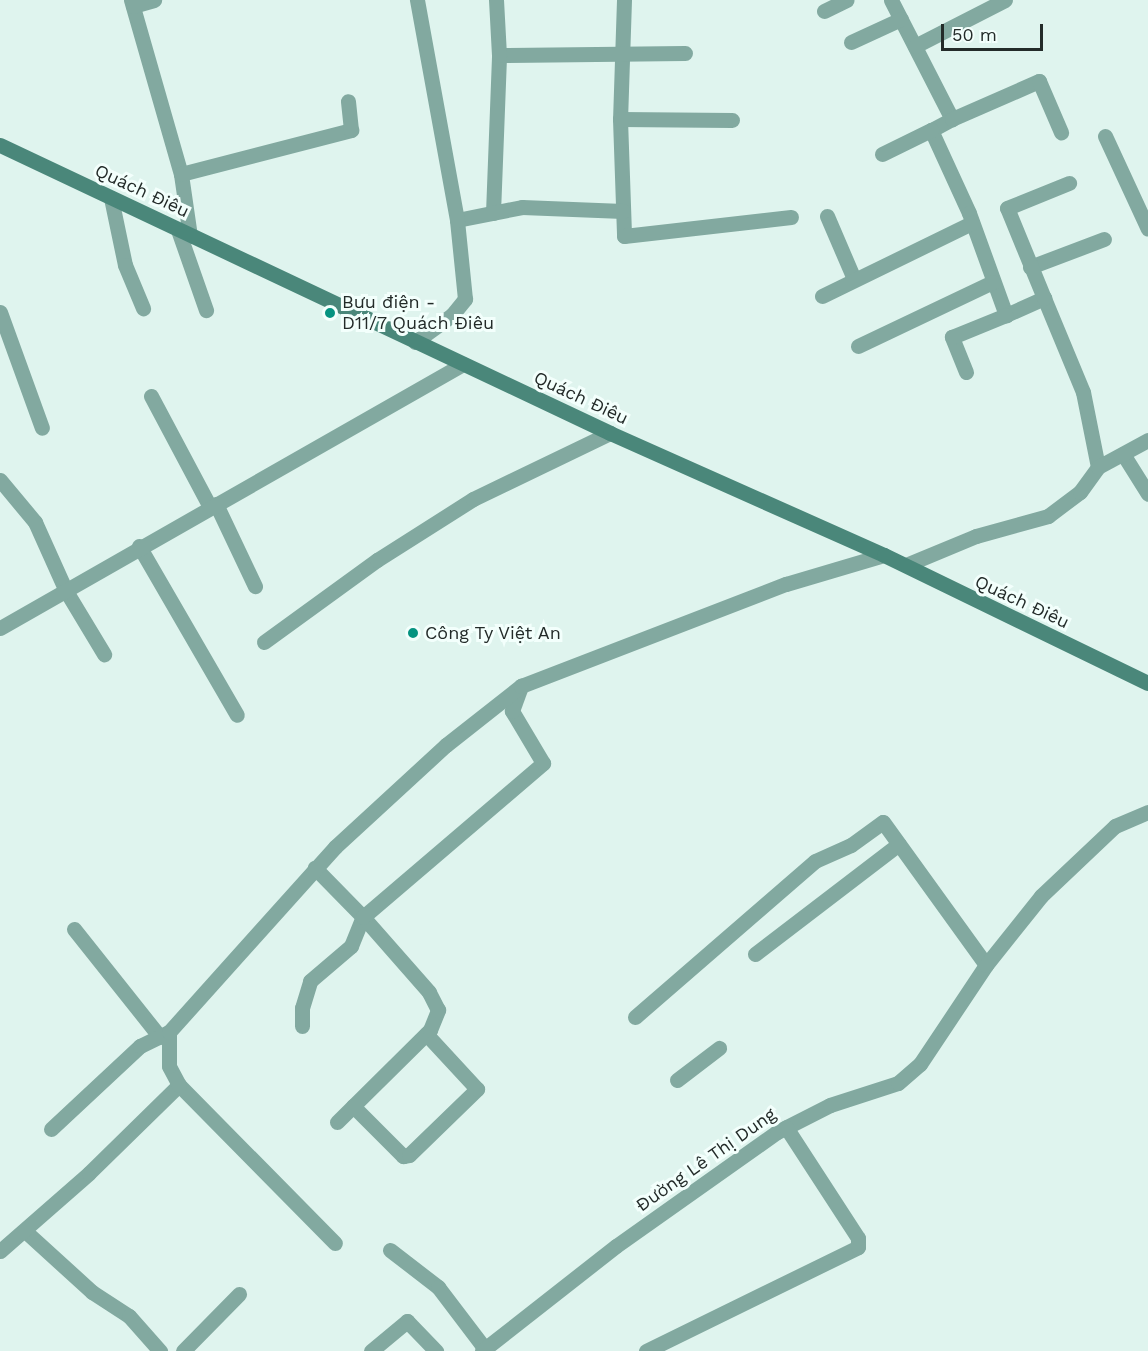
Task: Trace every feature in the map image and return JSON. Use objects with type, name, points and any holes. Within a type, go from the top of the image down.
[{"type":"main road","name":"Quách Điêu","points":[[0,145],[610,433],[906,565],[1148,683]]},
{"type":"street","points":[[154,0],[132,3],[181,174],[184,233],[206,310]]},
{"type":"street","points":[[415,342],[452,315],[465,299],[457,220],[417,0]]},
{"type":"street","points":[[493,213],[499,55],[496,0]]},
{"type":"street","points":[[624,0],[625,54],[620,119],[624,236],[791,217]]},
{"type":"street","points":[[824,11],[847,0]]},
{"type":"street","points":[[891,0],[952,119]]},
{"type":"street","points":[[915,46],[1005,0]]},
{"type":"street","points":[[851,42],[901,19]]},
{"type":"street","points":[[499,55],[685,53]]},
{"type":"street","points":[[882,154],[952,119],[1039,81],[1060,132]]},
{"type":"street","points":[[181,174],[351,130],[348,101]]},
{"type":"street","points":[[620,119],[732,120]]},
{"type":"street","points":[[931,129],[972,223],[1006,315]]},
{"type":"street","points":[[1105,136],[1148,229]]},
{"type":"street","points":[[1069,183],[1007,208],[1083,392],[1098,467]]},
{"type":"street","points":[[111,198],[125,265],[143,308]]},
{"type":"street","points":[[457,220],[522,207],[623,211]]},
{"type":"street","points":[[827,216],[854,279]]},
{"type":"street","points":[[822,297],[854,279],[972,223]]},
{"type":"street","points":[[1030,267],[1104,239]]},
{"type":"street","points":[[858,346],[993,282]]},
{"type":"street","points":[[966,372],[952,337],[1044,298]]},
{"type":"street","points":[[0,312],[42,428]]},
{"type":"street","points":[[0,628],[140,546],[463,364]]},
{"type":"street","points":[[151,396],[255,586]]},
{"type":"street","points":[[264,642],[377,560],[473,499],[610,433]]},
{"type":"street","points":[[906,565],[976,536],[1047,516],[1080,492],[1098,467],[1148,440]]},
{"type":"street","points":[[1123,454],[1148,494]]},
{"type":"street","points":[[0,480],[35,522],[66,591],[104,654]]},
{"type":"street","points":[[140,546],[237,715]]},
{"type":"street","points":[[51,1129],[140,1046],[165,1035],[315,868],[446,745],[521,686],[786,584],[884,555]]},
{"type":"street","points":[[302,1026],[302,1008],[310,981],[351,946],[363,917],[543,763],[512,711],[521,686]]},
{"type":"street","name":"Đường Lê Thị Dung","points":[[484,1350],[616,1246],[786,1127],[830,1105],[898,1083],[920,1064],[986,965],[1020,920],[1082,855],[1115,825],[1147,814]]},
{"type":"street","points":[[636,1017],[815,861],[851,845],[883,822],[986,965]]},
{"type":"street","points":[[755,954],[899,844]]},
{"type":"street","points":[[315,868],[363,917],[429,992],[438,1010],[426,1034],[338,1122]]},
{"type":"street","points":[[74,929],[165,1035],[169,1066],[179,1085],[336,1243]]},
{"type":"street","points":[[353,1106],[403,1156],[409,1155],[477,1089],[426,1034]]},
{"type":"street","points":[[677,1080],[719,1048]]},
{"type":"street","points":[[0,1251],[25,1231],[179,1085]]},
{"type":"street","points":[[646,1351],[858,1247],[858,1238],[786,1127]]},
{"type":"street","points":[[25,1231],[92,1292],[129,1316],[160,1351]]},
{"type":"street","points":[[390,1250],[438,1287],[484,1350]]},
{"type":"street","points":[[183,1351],[198,1345],[239,1294]]},
{"type":"street","points":[[371,1351],[407,1321],[436,1351]]},
{"type":"place","name":"Bưu điện - D11/7 Quách Điêu","points":[[330,313]]},
{"type":"place","name":"Công Ty Việt An","points":[[413,633]]}]
